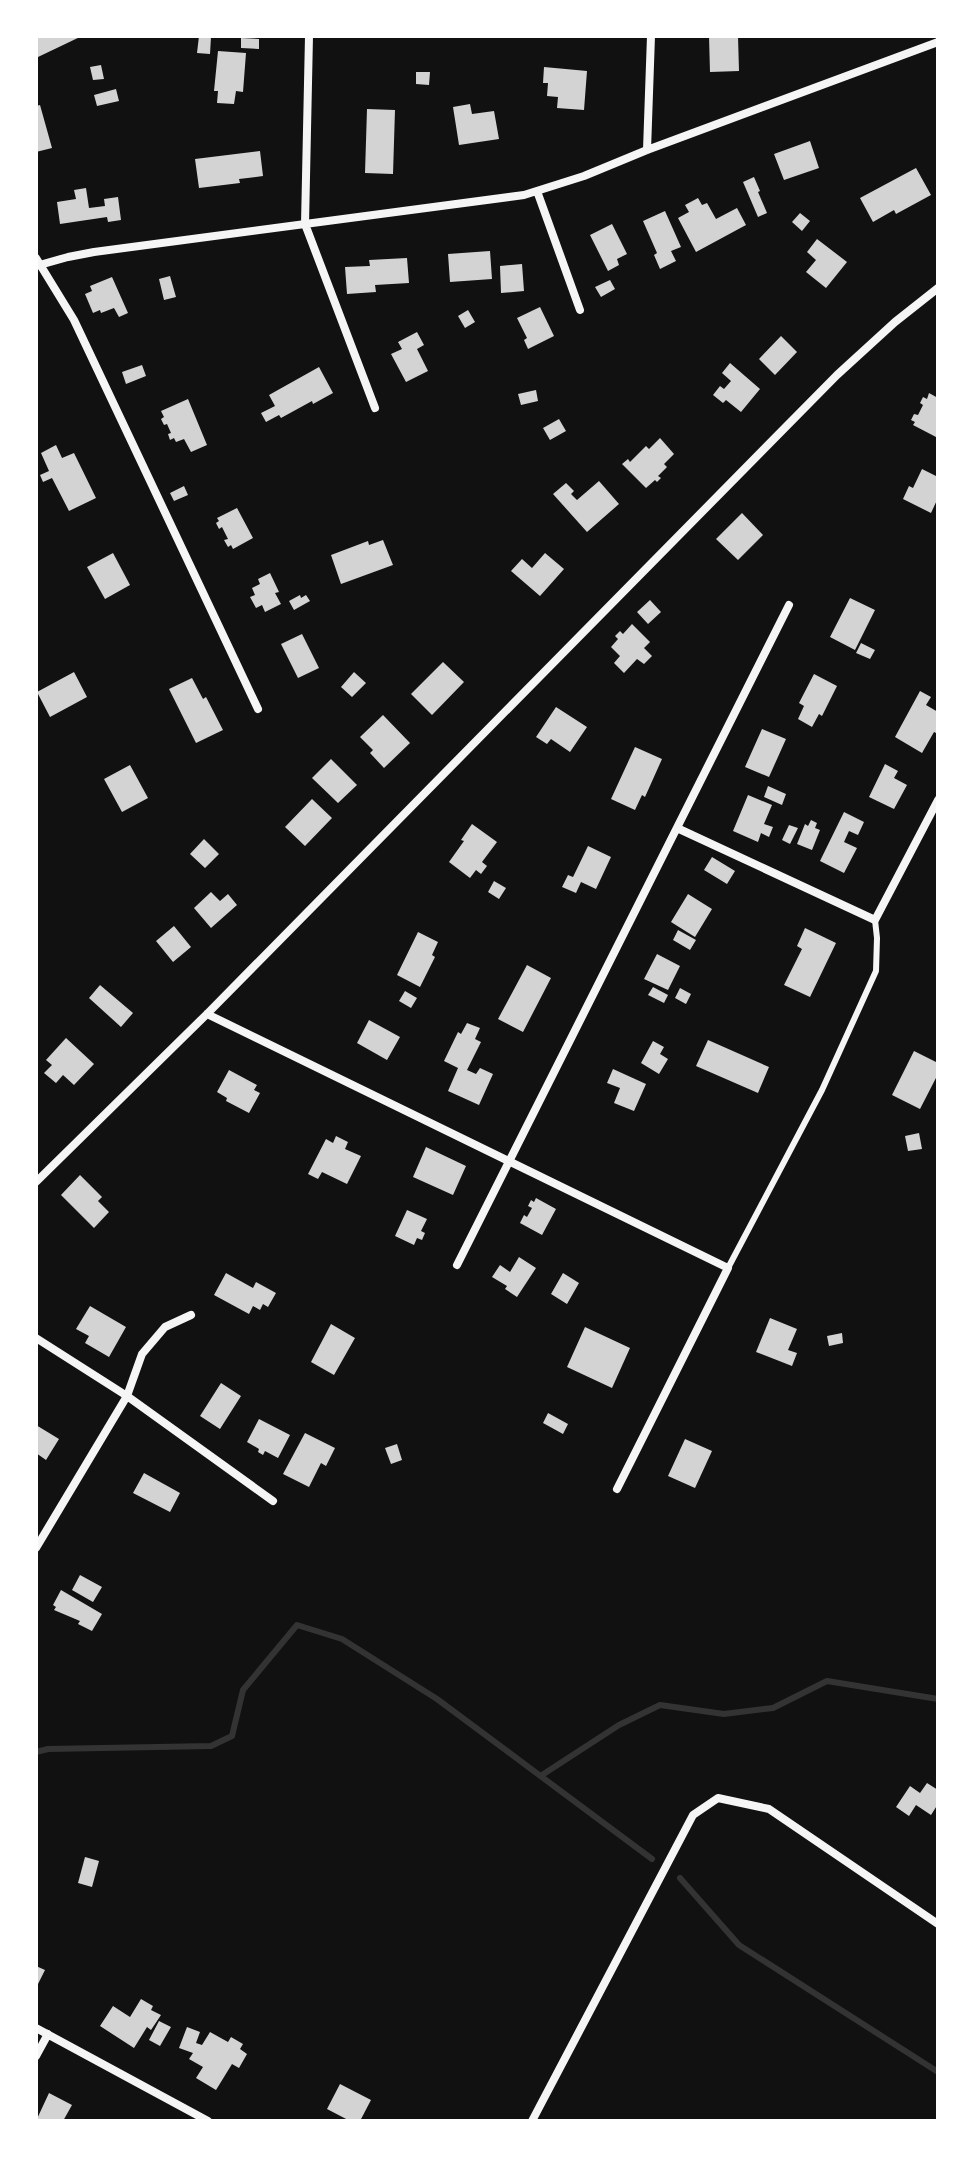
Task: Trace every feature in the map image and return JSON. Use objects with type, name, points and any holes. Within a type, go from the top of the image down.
[{"type":"street","points":[[309,36],[305,224],[375,408]]},
{"type":"street","points":[[647,150],[651,36]]},
{"type":"street","points":[[258,709],[74,320],[37,263],[94,252],[524,195],[584,176],[938,42]]},
{"type":"street","points":[[537,191],[580,310]]},
{"type":"street","points":[[36,1182],[207,1014],[837,375],[938,288]]},
{"type":"street","points":[[457,1265],[789,605]]},
{"type":"street","points":[[677,828],[875,920],[938,800]]},
{"type":"street","points":[[207,1014],[728,1268],[617,1489]]},
{"type":"street","points":[[36,1548],[127,1396],[142,1354],[165,1327],[191,1315]]},
{"type":"street","points":[[36,1338],[127,1396],[273,1501]]},
{"type":"street","points":[[532,2121],[693,1815],[718,1798],[769,1809],[938,1924]]},
{"type":"street","points":[[36,2028],[208,2121]]},
{"type":"street","points":[[36,2056],[48,2034]]},
{"type":"lane","points":[[728,1268],[822,1090],[876,971],[875,920]]},
{"type":"building","points":[[36,36],[82,36],[38,57]]},
{"type":"building","points":[[199,36],[211,37],[210,54],[197,53]]},
{"type":"building","points":[[709,36],[738,36],[739,71],[710,72]]},
{"type":"building","points":[[241,38],[259,39],[259,49],[241,48]]},
{"type":"building","points":[[218,51],[246,53],[243,92],[236,91],[234,104],[217,103],[218,91],[214,91]]},
{"type":"building","points":[[101,65],[104,79],[93,80],[90,67]]},
{"type":"building","points":[[544,67],[587,71],[584,110],[557,108],[558,97],[547,96],[548,83],[543,83]]},
{"type":"building","points":[[416,72],[430,72],[429,85],[416,84]]},
{"type":"building","points":[[116,89],[119,101],[97,106],[94,95]]},
{"type":"building","points":[[470,104],[472,114],[494,111],[499,139],[459,145],[453,107]]},
{"type":"building","points":[[40,105],[52,148],[36,152],[36,106]]},
{"type":"building","points":[[367,109],[395,110],[393,174],[365,173]]},
{"type":"building","points":[[810,141],[819,168],[784,180],[774,154]]},
{"type":"building","points":[[260,151],[263,176],[239,179],[240,183],[199,188],[195,159]]},
{"type":"building","points":[[916,168],[931,195],[896,214],[894,210],[873,222],[860,198]]},
{"type":"building","points":[[754,177],[767,213],[758,217],[743,182]]},
{"type":"building","points":[[86,188],[89,208],[105,206],[104,199],[118,197],[121,220],[108,222],[107,217],[60,224],[57,202],[76,199],[74,190]]},
{"type":"building","points":[[698,198],[702,205],[707,203],[716,219],[737,208],[746,225],[696,252],[678,218],[689,212],[685,205]]},
{"type":"building","points":[[665,211],[681,247],[671,251],[676,261],[660,269],[654,255],[657,253],[643,221]]},
{"type":"building","points":[[800,213],[810,221],[802,231],[792,222]]},
{"type":"building","points":[[612,224],[627,254],[617,259],[619,265],[608,271],[590,235]]},
{"type":"building","points":[[817,239],[847,262],[826,288],[806,272],[816,260],[807,252]]},
{"type":"building","points":[[490,251],[492,279],[450,282],[448,254]]},
{"type":"building","points":[[407,258],[409,283],[375,285],[376,292],[347,294],[345,267],[370,266],[369,260]]},
{"type":"building","points":[[522,264],[524,291],[501,293],[500,266]]},
{"type":"building","points":[[170,276],[176,297],[164,300],[159,279]]},
{"type":"building","points":[[112,277],[128,313],[119,317],[114,308],[93,313],[85,294],[92,291],[90,286]]},
{"type":"building","points":[[610,280],[615,289],[601,297],[595,287]]},
{"type":"building","points":[[540,307],[554,336],[528,349],[524,340],[527,338],[517,318]]},
{"type":"building","points":[[468,310],[475,322],[465,328],[458,316]]},
{"type":"building","points":[[417,332],[424,345],[417,349],[428,371],[406,382],[391,354],[402,349],[398,342]]},
{"type":"building","points":[[781,336],[797,352],[775,375],[759,359]]},
{"type":"building","points":[[730,363],[760,389],[741,412],[726,400],[723,403],[713,395],[720,386],[724,389],[731,381],[722,373]]},
{"type":"building","points":[[142,365],[146,376],[126,384],[122,372]]},
{"type":"building","points":[[319,367],[333,393],[266,422],[261,413],[275,406],[269,395]]},
{"type":"building","points":[[536,390],[538,401],[521,405],[518,394]]},
{"type":"building","points":[[929,393],[938,398],[936,437],[913,425],[915,422],[911,420],[914,414],[918,415],[923,397],[927,399]]},
{"type":"building","points":[[188,399],[207,445],[191,452],[184,439],[176,442],[174,438],[170,440],[168,434],[171,433],[161,419],[164,417],[161,411]]},
{"type":"building","points":[[559,419],[566,431],[550,440],[543,428]]},
{"type":"building","points":[[660,438],[674,454],[664,464],[667,467],[658,476],[661,478],[646,488],[622,464],[628,459],[630,462],[646,446],[649,449]]},
{"type":"building","points":[[56,445],[62,458],[74,453],[96,498],[69,511],[52,478],[43,482],[40,475],[49,471],[41,453]]},
{"type":"building","points":[[922,469],[938,477],[938,498],[931,513],[903,499],[909,486],[913,488]]},
{"type":"building","points":[[599,481],[619,504],[587,532],[553,494],[566,483],[577,500]]},
{"type":"building","points":[[184,486],[188,495],[174,501],[170,493]]},
{"type":"building","points":[[237,508],[253,538],[233,549],[231,545],[228,547],[222,527],[219,529],[216,523],[219,521],[217,518]]},
{"type":"building","points":[[742,513],[763,535],[738,560],[716,539]]},
{"type":"building","points":[[383,540],[393,565],[341,584],[331,555],[368,541],[369,545]]},
{"type":"building","points":[[113,553],[130,585],[105,599],[87,567]]},
{"type":"building","points":[[545,553],[564,569],[540,596],[511,571],[522,559],[532,568]]},
{"type":"building","points":[[270,573],[281,604],[265,612],[262,605],[256,608],[250,597],[255,595],[252,588],[260,584],[258,579]]},
{"type":"building","points":[[300,595],[301,598],[306,595],[310,601],[294,610],[289,601]]},
{"type":"building","points":[[850,598],[875,610],[855,650],[830,637]]},
{"type":"building","points":[[650,600],[661,612],[648,624],[637,612]]},
{"type":"building","points":[[632,624],[650,642],[644,648],[652,656],[644,664],[637,659],[624,673],[614,663],[620,656],[611,647],[618,639],[615,636],[620,631],[623,634]]},
{"type":"building","points":[[302,634],[319,668],[298,678],[281,644]]},
{"type":"building","points":[[861,643],[875,650],[870,659],[856,653]]},
{"type":"building","points":[[443,662],[464,682],[432,715],[411,694]]},
{"type":"building","points":[[74,672],[87,697],[50,717],[37,692]]},
{"type":"building","points":[[354,672],[366,683],[352,697],[341,687]]},
{"type":"building","points":[[814,674],[837,686],[822,716],[819,714],[812,727],[798,719],[804,706],[799,703]]},
{"type":"building","points":[[192,678],[223,730],[196,743],[169,689]]},
{"type":"building","points":[[920,691],[931,697],[926,705],[938,712],[938,734],[934,732],[922,753],[895,737]]},
{"type":"building","points":[[556,707],[587,727],[570,752],[551,739],[547,744],[536,737]]},
{"type":"building","points":[[383,715],[410,743],[384,768],[360,737]]},
{"type":"building","points":[[762,729],[786,739],[769,777],[745,767]]},
{"type":"building","points":[[635,747],[662,759],[645,797],[642,795],[635,810],[611,799]]},
{"type":"building","points":[[331,759],[357,785],[338,803],[312,778]]},
{"type":"building","points":[[885,764],[898,771],[894,778],[907,785],[894,809],[869,797]]},
{"type":"building","points":[[130,765],[148,798],[122,812],[104,779]]},
{"type":"building","points":[[768,786],[786,794],[782,805],[764,797]]},
{"type":"building","points":[[748,795],[772,805],[764,824],[773,827],[769,837],[761,833],[758,842],[733,831]]},
{"type":"building","points":[[312,799],[332,818],[305,846],[285,827]]},
{"type":"building","points":[[844,812],[864,822],[858,835],[849,831],[844,842],[857,848],[844,873],[820,861]]},
{"type":"building","points":[[811,820],[817,823],[815,828],[820,830],[812,850],[797,844],[805,824],[808,826]]},
{"type":"building","points":[[472,824],[497,842],[482,862],[487,866],[481,874],[476,870],[470,878],[449,862]]},
{"type":"building","points":[[789,825],[798,828],[790,844],[782,840]]},
{"type":"building","points":[[204,839],[219,854],[205,868],[190,854]]},
{"type":"building","points":[[588,846],[611,857],[596,889],[581,882],[576,893],[562,887],[568,875],[573,877]]},
{"type":"building","points":[[712,857],[735,871],[727,884],[704,870]]},
{"type":"building","points":[[494,881],[506,888],[499,899],[488,892]]},
{"type":"building","points":[[211,892],[220,901],[228,894],[237,905],[211,928],[194,908]]},
{"type":"building","points":[[688,894],[712,909],[695,937],[671,922]]},
{"type":"building","points":[[174,926],[191,947],[173,962],[156,941]]},
{"type":"building","points":[[805,928],[836,943],[810,997],[784,985],[802,949],[797,946]]},
{"type":"building","points":[[678,930],[696,940],[690,950],[673,940]]},
{"type":"building","points":[[418,932],[438,942],[432,955],[435,957],[420,987],[397,975]]},
{"type":"building","points":[[657,954],[680,966],[668,990],[644,979]]},
{"type":"building","points":[[527,965],[551,978],[523,1032],[498,1019]]},
{"type":"building","points":[[100,985],[133,1013],[121,1027],[89,998]]},
{"type":"building","points":[[653,987],[668,995],[664,1003],[648,995]]},
{"type":"building","points":[[680,988],[691,994],[686,1004],[675,998]]},
{"type":"building","points":[[405,991],[417,998],[411,1008],[399,1001]]},
{"type":"building","points":[[369,1020],[400,1037],[387,1060],[357,1043]]},
{"type":"building","points":[[467,1023],[480,1028],[475,1039],[481,1042],[467,1070],[476,1074],[480,1068],[493,1074],[479,1105],[448,1091],[458,1068],[444,1061],[458,1032],[461,1034]]},
{"type":"building","points":[[66,1038],[94,1064],[74,1085],[63,1075],[56,1083],[44,1073],[52,1065],[46,1060]]},
{"type":"building","points":[[708,1040],[769,1067],[758,1093],[696,1066]]},
{"type":"building","points":[[653,1041],[664,1047],[660,1054],[668,1059],[659,1074],[641,1063]]},
{"type":"building","points":[[914,1051],[938,1063],[938,1074],[920,1109],[892,1095]]},
{"type":"building","points":[[613,1069],[646,1084],[634,1111],[614,1103],[620,1088],[607,1083]]},
{"type":"building","points":[[229,1070],[257,1085],[254,1090],[260,1093],[249,1113],[226,1101],[227,1098],[217,1092]]},
{"type":"building","points":[[919,1133],[922,1149],[908,1151],[905,1136]]},
{"type":"building","points":[[336,1136],[348,1142],[345,1149],[361,1156],[347,1184],[322,1172],[318,1179],[308,1174],[326,1139],[333,1143]]},
{"type":"building","points":[[426,1147],[466,1166],[453,1195],[413,1177]]},
{"type":"building","points":[[80,1175],[102,1197],[98,1201],[109,1212],[94,1228],[61,1195]]},
{"type":"building","points":[[536,1198],[556,1209],[542,1235],[520,1223],[532,1208],[528,1206],[531,1200],[534,1202]]},
{"type":"building","points":[[407,1210],[427,1219],[421,1231],[425,1233],[422,1240],[417,1238],[414,1245],[395,1236]]},
{"type":"building","points":[[519,1257],[536,1268],[517,1297],[492,1277],[500,1265],[510,1272]]},
{"type":"building","points":[[226,1273],[253,1288],[256,1282],[276,1293],[268,1307],[263,1304],[260,1310],[253,1306],[249,1314],[214,1295]]},
{"type":"building","points":[[563,1273],[579,1283],[567,1304],[551,1294]]},
{"type":"building","points":[[90,1306],[126,1327],[109,1357],[85,1343],[89,1336],[76,1329]]},
{"type":"building","points":[[770,1318],[797,1329],[788,1350],[797,1353],[792,1366],[756,1352]]},
{"type":"building","points":[[331,1324],[355,1338],[334,1375],[311,1362]]},
{"type":"building","points":[[585,1327],[630,1348],[612,1388],[567,1367]]},
{"type":"building","points":[[842,1333],[843,1343],[829,1346],[827,1336]]},
{"type":"building","points":[[221,1383],[241,1396],[220,1429],[200,1416]]},
{"type":"building","points":[[548,1413],[568,1424],[563,1434],[543,1423]]},
{"type":"building","points":[[259,1419],[290,1435],[278,1458],[265,1451],[263,1455],[247,1442]]},
{"type":"building","points":[[36,1425],[59,1439],[46,1460],[36,1453]]},
{"type":"building","points":[[305,1433],[335,1448],[326,1466],[321,1463],[309,1487],[283,1474]]},
{"type":"building","points":[[685,1439],[712,1451],[695,1488],[668,1476]]},
{"type":"building","points":[[397,1444],[402,1460],[391,1464],[385,1448]]},
{"type":"building","points":[[144,1473],[180,1493],[170,1512],[133,1493]]},
{"type":"building","points":[[80,1575],[102,1587],[93,1602],[72,1590]]},
{"type":"building","points":[[61,1590],[102,1614],[92,1631],[78,1624],[80,1621],[54,1610],[56,1607],[53,1605]]},
{"type":"building","points":[[927,1783],[938,1790],[938,1804],[931,1815],[916,1805],[909,1816],[896,1807],[910,1786],[920,1793]]},
{"type":"building","points":[[85,1857],[99,1861],[92,1887],[78,1883]]},
{"type":"building","points":[[36,1966],[45,1970],[36,1988]]},
{"type":"building","points":[[141,1999],[161,2015],[151,2030],[147,2027],[134,2048],[100,2026],[113,2006],[130,2017]]},
{"type":"building","points":[[159,2021],[171,2027],[160,2046],[149,2040]]},
{"type":"building","points":[[187,2027],[200,2032],[196,2043],[202,2045],[210,2032],[228,2042],[231,2037],[243,2044],[240,2049],[247,2054],[239,2068],[232,2064],[216,2090],[196,2078],[203,2067],[189,2059],[193,2053],[179,2048]]},
{"type":"building","points":[[340,2084],[371,2100],[360,2121],[350,2121],[327,2109]]},
{"type":"building","points":[[49,2093],[72,2105],[63,2121],[36,2121]]},
{"type":"waterway","points":[[36,1752],[48,1749],[211,1746],[232,1736],[243,1690],[297,1625],[342,1639],[437,1699],[652,1859]]},
{"type":"waterway","points":[[542,1775],[619,1725],[660,1705],[724,1714],[773,1708],[827,1681],[938,1699]]},
{"type":"waterway","points":[[680,1878],[739,1945],[938,2072]]}]
